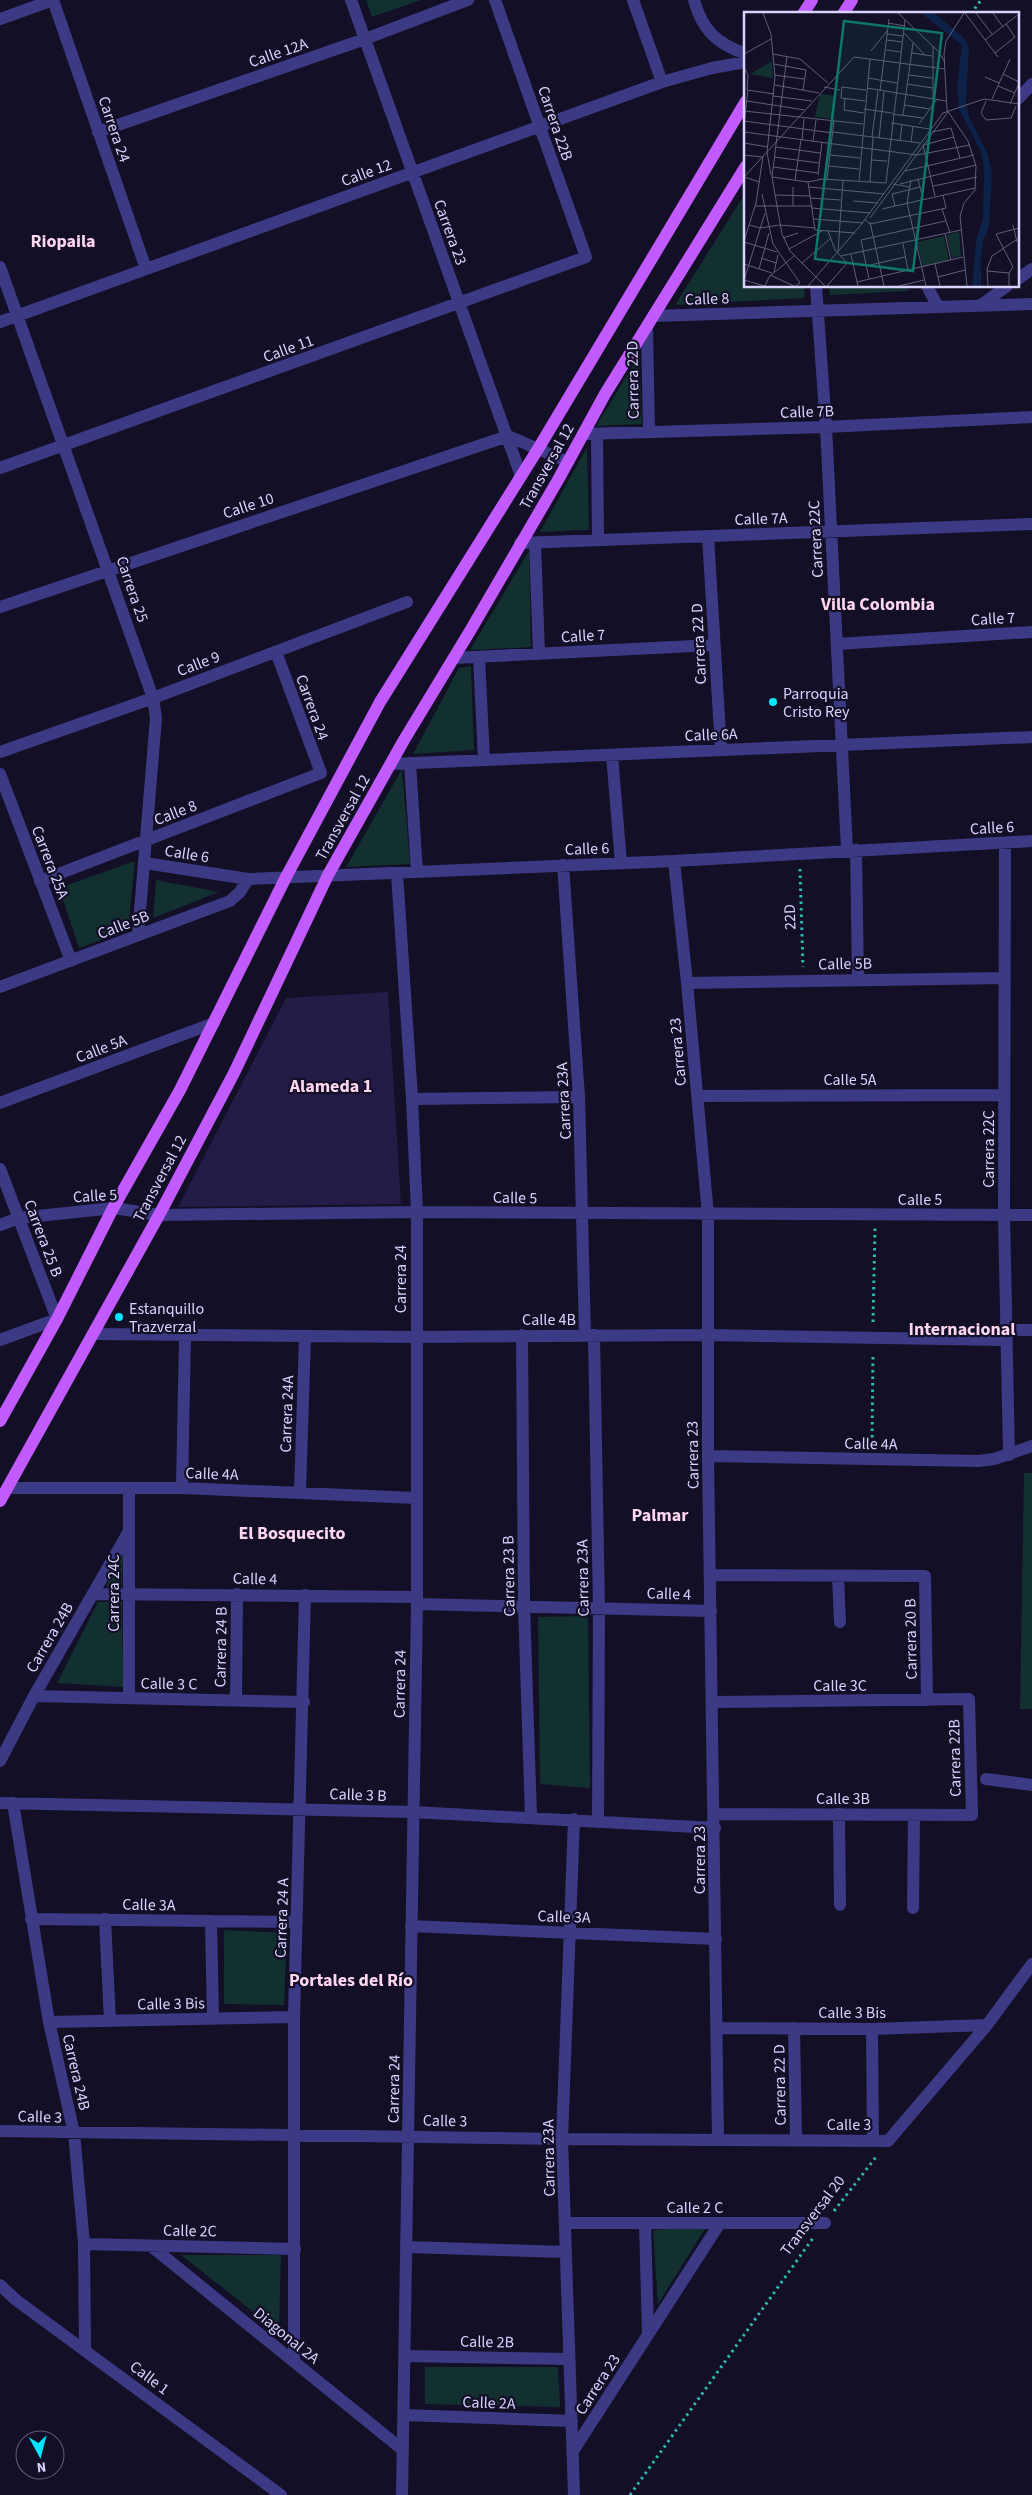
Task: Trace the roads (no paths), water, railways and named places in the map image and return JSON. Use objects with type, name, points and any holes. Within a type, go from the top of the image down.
[{"type":"main road","points":[[804,12],[812,0]]},
{"type":"main road","points":[[844,12],[852,0]]},
{"type":"main road","name":"Transversal 12","points":[[0,1421],[57,1319],[114,1208],[180,1090],[286,877],[380,702],[538,448],[744,104]]},
{"type":"main road","name":"Transversal 12","points":[[0,1500],[159,1215],[234,1073],[328,875],[583,434],[744,169]]},
{"type":"street","points":[[0,19],[53,0]]},
{"type":"street","name":"Carrera 24","points":[[53,0],[146,269]]},
{"type":"street","name":"Carrera 23","points":[[351,0],[508,436],[520,476]]},
{"type":"street","name":"Calle 12A","points":[[98,132],[365,39],[468,0]]},
{"type":"street","name":"Carrera 22B","points":[[495,0],[586,258]]},
{"type":"street","points":[[633,0],[662,82]]},
{"type":"street","points":[[694,0],[703,23],[714,38],[744,53]]},
{"type":"street","name":"Calle 12","points":[[0,322],[662,82],[712,68],[744,62]]},
{"type":"street","points":[[1020,97],[1032,84]]},
{"type":"street","name":"Calle 11","points":[[0,468],[586,258]]},
{"type":"street","name":"Carrera 25","points":[[0,266],[154,698],[156,718],[148,840],[138,935]]},
{"type":"street","points":[[1020,278],[1032,269]]},
{"type":"street","name":"Carrera 22C","points":[[816,288],[826,427],[842,745],[851,850],[858,979]]},
{"type":"street","points":[[928,288],[938,306]]},
{"type":"street","points":[[980,305],[1004,288]]},
{"type":"street","name":"Calle 8","points":[[650,321],[818,310],[1032,304]]},
{"type":"street","name":"Carrera 22D","points":[[649,432],[650,321]]},
{"type":"street","name":"Calle 7B","points":[[583,434],[826,427],[1032,417]]},
{"type":"street","points":[[597,434],[598,540]]},
{"type":"street","points":[[508,436],[568,462]]},
{"type":"street","name":"Calle 10","points":[[0,607],[108,569],[508,436]]},
{"type":"street","name":"Calle 7A","points":[[520,543],[1032,524]]},
{"type":"street","name":"Carrera 22 D","points":[[708,536],[721,750]]},
{"type":"street","points":[[534,543],[540,654]]},
{"type":"street","name":"Calle 9","points":[[0,752],[154,698],[407,602]]},
{"type":"street","name":"Calle 7","points":[[837,644],[1032,632]]},
{"type":"street","name":"Calle 7","points":[[454,658],[714,645]]},
{"type":"street","name":"Carrera 24","points":[[276,652],[321,773]]},
{"type":"street","points":[[479,657],[484,760]]},
{"type":"street","name":"Calle 6A","points":[[391,764],[1032,737]]},
{"type":"street","points":[[612,755],[621,863]]},
{"type":"street","points":[[410,763],[417,872]]},
{"type":"street","name":"Calle 8","points":[[40,881],[321,773]]},
{"type":"street","name":"Carrera 25A","points":[[0,774],[71,961]]},
{"type":"street","name":"Calle 6","points":[[145,863],[248,879],[674,861],[1032,841]]},
{"type":"street","name":"Carrera 22C","points":[[1005,842],[1004,1215],[1009,1455]]},
{"type":"street","name":"Carrera 23","points":[[674,861],[708,1215],[708,1456],[715,1814],[718,2140]]},
{"type":"street","name":"Carrera 23A","points":[[563,865],[580,1097],[599,1608],[598,1821]]},
{"type":"street","name":"Carrera 24","points":[[398,873],[417,1212],[417,1601],[402,2495]]},
{"type":"street","name":"Calle 5B","points":[[0,987],[230,901],[240,892],[248,879]]},
{"type":"street","name":"Calle 5B","points":[[687,984],[804,980],[1004,978]]},
{"type":"street","name":"Calle 5A","points":[[0,1104],[214,1023]]},
{"type":"street","name":"Calle 5A","points":[[697,1096],[1004,1095]]},
{"type":"street","points":[[412,1099],[580,1097]]},
{"type":"street","name":"Carrera 25 B","points":[[0,1169],[57,1319]]},
{"type":"street","name":"Calle 5","points":[[0,1225],[19,1218],[114,1208],[159,1215],[417,1212],[708,1215],[1032,1215]]},
{"type":"street","points":[[0,1340],[57,1319]]},
{"type":"street","name":"Calle 4B","points":[[92,1334],[305,1337],[1005,1335],[1032,1330]]},
{"type":"street","points":[[182,1488],[185,1336]]},
{"type":"street","name":"Carrera 23 B","points":[[522,1336],[524,1605],[531,1817]]},
{"type":"street","name":"Carrera 24A","points":[[300,1492],[305,1337]]},
{"type":"street","name":"Calle 4A","points":[[708,1456],[978,1460],[1009,1455],[1032,1446]]},
{"type":"street","name":"Calle 4A","points":[[7,1488],[182,1488],[416,1498]]},
{"type":"street","name":"Carrera 24C","points":[[129,1488],[130,1698]]},
{"type":"street","name":"Carrera 24B","points":[[0,1760],[34,1696],[129,1531]]},
{"type":"street","name":"Calle 4","points":[[710,1575],[925,1576]]},
{"type":"street","points":[[838,1576],[840,1622]]},
{"type":"street","name":"Carrera 20 B","points":[[925,1576],[927,1700]]},
{"type":"street","name":"Calle 4","points":[[93,1594],[305,1595],[417,1601],[710,1611]]},
{"type":"street","name":"Carrera 24 B","points":[[236,1700],[237,1594]]},
{"type":"street","name":"Carrera 24 A","points":[[294,2361],[294,2017],[304,1702],[305,1595]]},
{"type":"street","name":"Calle 3 C","points":[[34,1696],[304,1702]]},
{"type":"street","name":"Carrera 22B","points":[[969,1700],[972,1815]]},
{"type":"street","name":"Calle 3C","points":[[712,1702],[969,1700]]},
{"type":"street","points":[[986,1779],[1032,1785]]},
{"type":"street","name":"Calle 3 B","points":[[0,1803],[413,1812],[574,1819],[715,1828]]},
{"type":"street","name":"Carrera 24B","points":[[13,1803],[49,2022],[74,2133],[84,2244],[85,2349]]},
{"type":"street","name":"Calle 3B","points":[[715,1814],[972,1815]]},
{"type":"street","points":[[839,1814],[840,1905]]},
{"type":"street","points":[[913,1908],[914,1815]]},
{"type":"street","name":"Carrera 23A","points":[[574,1819],[562,2139],[574,2495]]},
{"type":"street","name":"Calle 3A","points":[[31,1919],[297,1922]]},
{"type":"street","points":[[105,1919],[110,2021]]},
{"type":"street","points":[[211,1920],[213,2019]]},
{"type":"street","name":"Calle 3A","points":[[411,1926],[716,1939]]},
{"type":"street","points":[[987,2025],[1032,1964]]},
{"type":"street","name":"Calle 3 Bis","points":[[49,2022],[294,2017]]},
{"type":"street","name":"Calle 3 Bis","points":[[718,2028],[872,2029],[987,2025]]},
{"type":"street","name":"Calle 3","points":[[0,2131],[562,2139],[888,2141],[987,2025]]},
{"type":"street","name":"Carrera 22 D","points":[[794,2028],[796,2140]]},
{"type":"street","points":[[872,2029],[873,2141]]},
{"type":"street","name":"Calle 2 C","points":[[566,2223],[825,2222]]},
{"type":"street","points":[[648,2223],[648,2334]]},
{"type":"street","name":"Carrera 23","points":[[573,2451],[720,2223]]},
{"type":"street","name":"Calle 2C","points":[[84,2244],[295,2249]]},
{"type":"street","name":"Diagonal 2A","points":[[150,2246],[403,2450]]},
{"type":"street","points":[[406,2247],[566,2252]]},
{"type":"street","name":"Calle 1","points":[[0,2285],[16,2300],[281,2495]]},
{"type":"street","name":"Calle 2B","points":[[405,2356],[569,2359]]},
{"type":"street","name":"Calle 2A","points":[[404,2415],[572,2421]]},
{"type":"place","name":"Parroquia Cristo Rey","points":[[773,702]]},
{"type":"place","name":"Estanquillo Trazverzal","points":[[119,1317]]},
{"type":"district","name":"Riopaila","points":[[63,241]]},
{"type":"district","name":"Villa Colombia","points":[[878,604]]},
{"type":"district","name":"Alameda 1","points":[[331,1086]]},
{"type":"district","name":"Internacional","points":[[962,1329]]},
{"type":"district","name":"Palmar","points":[[660,1515]]},
{"type":"district","name":"El Bosquecito","points":[[292,1533]]},
{"type":"district","name":"Portales del Río","points":[[351,1980]]}]
